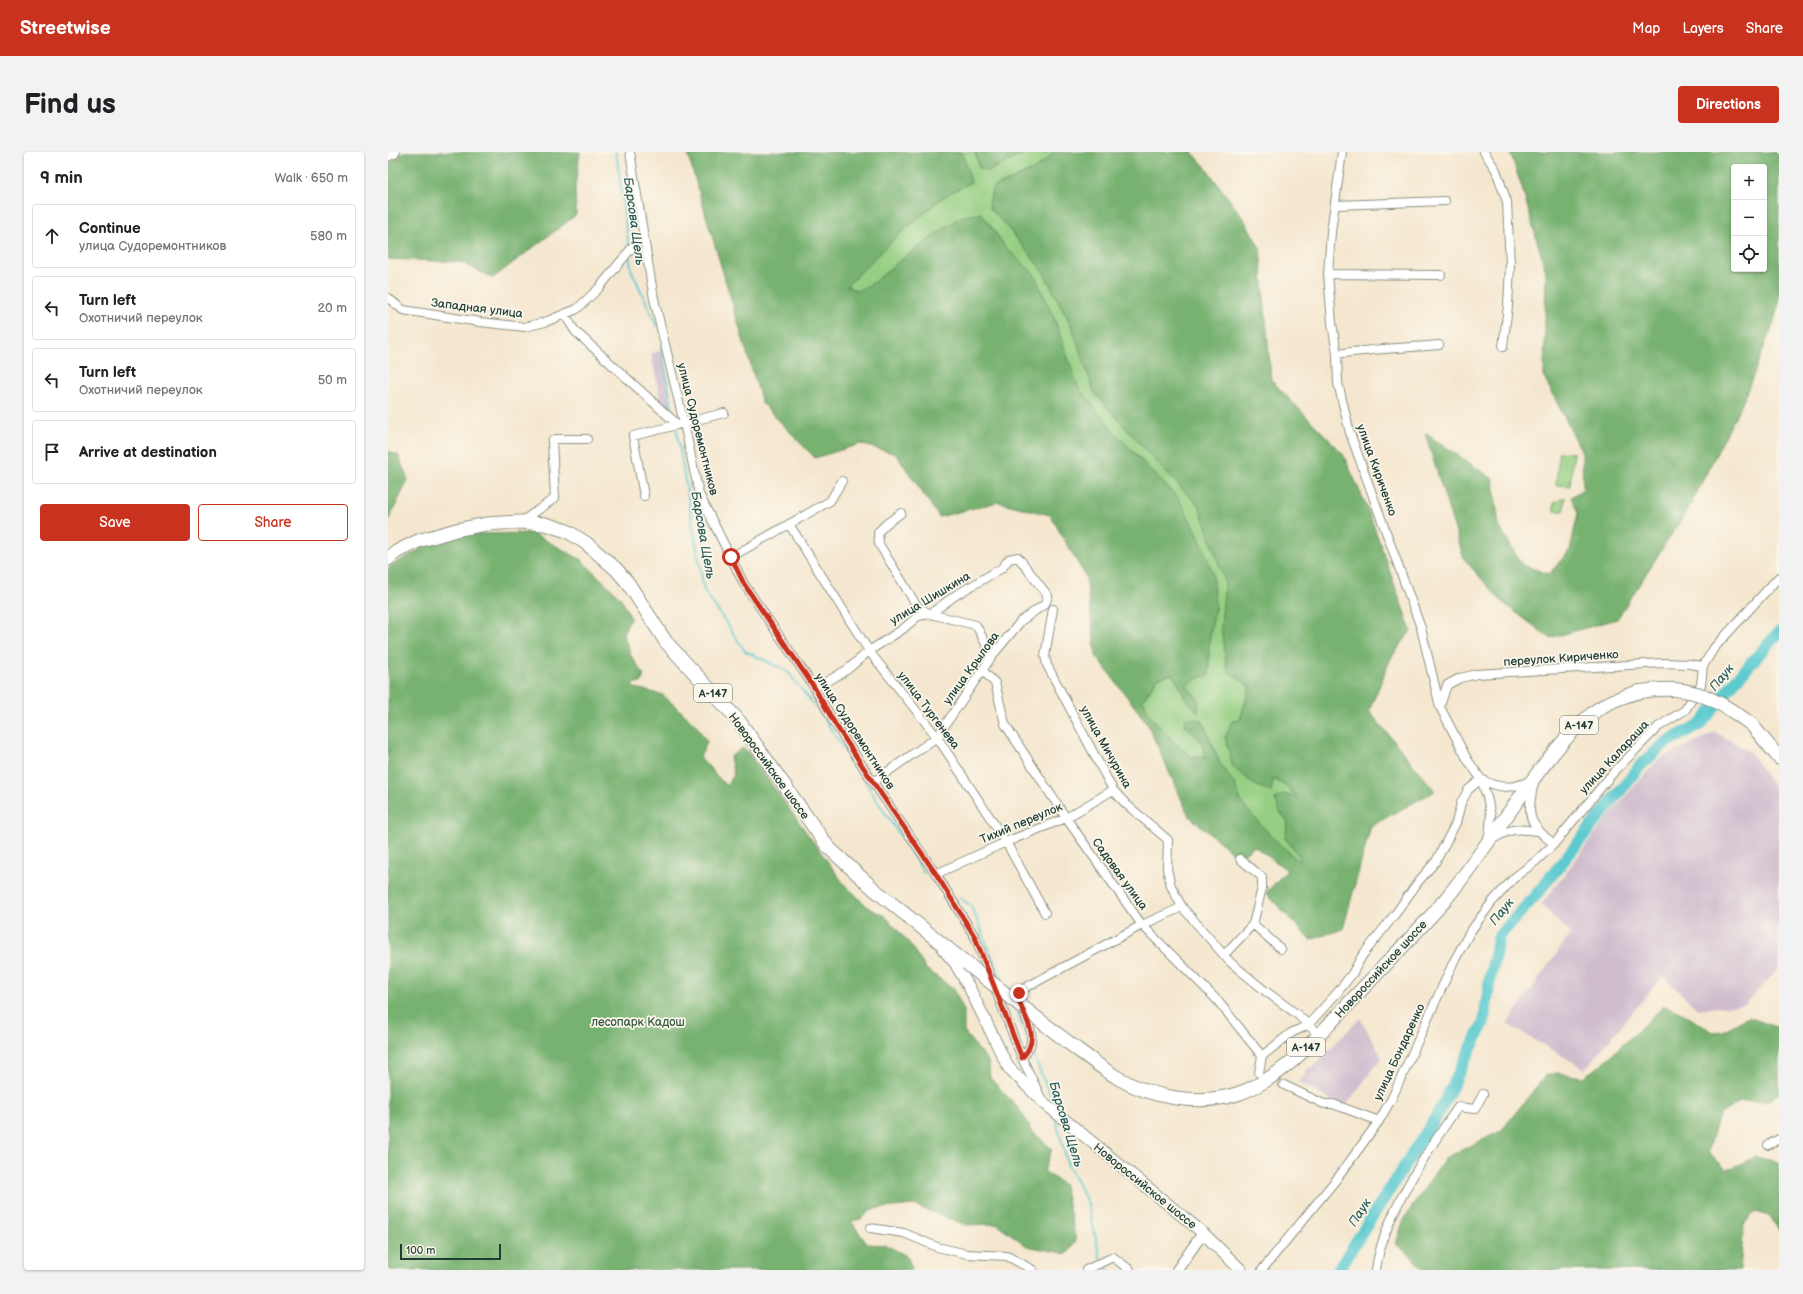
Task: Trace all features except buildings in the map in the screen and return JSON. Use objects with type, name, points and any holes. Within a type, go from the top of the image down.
[{"type":"highway","points":[[388,154],[393,152]]},
{"type":"highway","name":"Новороссийское шоссе","points":[[388,559],[396,552],[418,541],[456,530],[486,524],[521,522],[545,524],[567,531],[586,543],[616,569],[628,583],[666,642],[739,721],[828,847],[847,865],[932,936],[1078,1050],[1118,1078],[1140,1089],[1166,1096],[1188,1099],[1210,1099],[1237,1094],[1256,1086],[1290,1062],[1319,1035],[1431,916],[1567,738],[1598,709],[1612,701],[1638,692],[1667,690],[1687,691],[1709,698],[1724,704],[1752,725],[1779,758]]},
{"type":"main road","name":"Новороссийское шоссе","points":[[932,936],[955,963],[969,987],[1008,1067],[1044,1104],[1203,1233],[1241,1270]]},
{"type":"street","name":"улица Судоремонтников","points":[[630,152],[654,299],[681,424],[699,494],[744,584],[814,687],[835,724],[936,874],[975,937],[1022,1058],[1044,1104]]},
{"type":"street","name":"улица Кириченко","points":[[1342,152],[1336,205],[1331,232],[1328,274],[1332,323],[1337,354],[1338,383],[1350,434],[1421,628],[1440,707],[1467,759],[1481,779]]},
{"type":"street","points":[[1484,152],[1496,170],[1506,202],[1510,265],[1508,306],[1503,347]]},
{"type":"street","points":[[1336,205],[1445,201]]},
{"type":"street","name":"Западная улица","points":[[388,298],[403,310],[501,325],[525,327],[565,315],[577,308],[599,288],[643,234]]},
{"type":"street","points":[[1328,274],[1441,275]]},
{"type":"street","points":[[565,315],[575,331],[681,424]]},
{"type":"street","points":[[1337,354],[1367,350],[1439,345]]},
{"type":"street","points":[[644,496],[633,436],[724,413]]},
{"type":"street","points":[[521,522],[555,498],[552,441],[556,439],[587,439]]},
{"type":"street","points":[[731,557],[830,501],[842,481]]},
{"type":"street","points":[[901,513],[878,532],[879,544],[917,606],[930,614],[976,625],[992,656]]},
{"type":"street","name":"улица Тургенева","points":[[789,524],[869,651],[937,737],[1006,842],[1045,913]]},
{"type":"street","name":"улица Шишкина","points":[[814,687],[830,680],[848,669],[869,651],[904,628],[918,616],[930,614],[956,595],[1002,568],[1009,559],[1018,557],[1048,596]]},
{"type":"street","name":"улица Калараша","points":[[1554,844],[1613,773],[1658,726],[1685,710],[1701,685],[1703,666],[1714,648],[1779,577]]},
{"type":"street","name":"улица Крылова","points":[[873,782],[937,737],[992,656],[1021,621],[1045,604],[1048,596]]},
{"type":"street","name":"улица Мичурина","points":[[1053,609],[1045,656],[1047,665],[1113,790],[1126,804],[1168,840],[1167,869],[1171,886],[1182,907],[1224,955],[1264,990],[1298,1015],[1319,1035]]},
{"type":"street","name":"переулок Кириченко","points":[[1440,707],[1447,684],[1460,678],[1477,674],[1663,663],[1703,666]]},
{"type":"street","name":"Садовая улица","points":[[982,670],[995,682],[1005,724],[1066,818],[1142,925],[1217,1000],[1262,1056]]},
{"type":"street","points":[[1535,778],[1530,810],[1533,824],[1538,831],[1554,844]]},
{"type":"street","points":[[1481,779],[1492,785],[1505,788],[1520,786],[1535,778]]},
{"type":"street","points":[[1481,779],[1491,816],[1488,842]]},
{"type":"street","points":[[1259,1073],[1262,1056],[1291,1033],[1308,1026],[1352,974],[1362,956],[1418,882],[1436,862],[1456,823],[1461,803],[1468,790],[1481,779]]},
{"type":"street","name":"Тихий переулок","points":[[936,874],[1006,842],[1066,818],[1113,790]]},
{"type":"street","points":[[1488,842],[1510,829],[1538,831]]},
{"type":"street","name":"улица Бондаренко","points":[[1262,1270],[1339,1176],[1379,1121],[1392,1098],[1453,963],[1470,932],[1499,893],[1554,844]]},
{"type":"street","points":[[1224,955],[1253,924],[1262,888],[1262,877],[1240,859]]},
{"type":"street","points":[[1022,1058],[1029,1051],[1032,1041],[1032,1033],[1018,998],[1019,993],[1023,989],[1142,925],[1182,907]]},
{"type":"street","points":[[1253,924],[1281,949]]},
{"type":"street","points":[[1284,1084],[1324,1104],[1333,1104],[1379,1121]]},
{"type":"street","points":[[1376,1270],[1385,1231],[1410,1182],[1439,1134],[1458,1107],[1475,1109],[1483,1094]]},
{"type":"street","points":[[1768,1145],[1779,1139]]},
{"type":"street","points":[[870,1228],[904,1233],[937,1246],[967,1254],[1007,1256],[1033,1270]]},
{"type":"street","points":[[1177,1270],[1203,1233]]},
{"type":"street","points":[[1086,1270],[1113,1257],[1130,1270]]},
{"type":"shaded area","points":[[661,351],[674,413],[668,414],[662,406],[651,353]]},
{"type":"shaded area","points":[[1715,732],[1750,752],[1779,795],[1779,968],[1745,1005],[1697,1009],[1663,976],[1585,1069],[1507,1024],[1571,933],[1541,905],[1614,809],[1658,760]]},
{"type":"shaded area","points":[[1360,1018],[1382,1057],[1344,1108],[1299,1082],[1306,1074],[1304,1072],[1309,1067],[1312,1068]]},
{"type":"green space","points":[[404,152],[580,152],[575,186],[576,215],[493,278],[461,262],[388,259],[388,165]]},
{"type":"green space","points":[[687,152],[962,152],[971,182],[943,197],[894,239],[847,286],[857,291],[873,283],[897,263],[960,217],[981,213],[1006,248],[1034,274],[1054,318],[1078,387],[1116,434],[1179,500],[1200,539],[1213,574],[1215,608],[1209,641],[1209,675],[1200,677],[1186,685],[1198,699],[1198,712],[1185,698],[1172,674],[1157,678],[1143,700],[1150,716],[1175,743],[1192,757],[1206,758],[1202,743],[1185,725],[1186,718],[1202,720],[1220,764],[1235,785],[1242,804],[1274,839],[1299,861],[1300,857],[1285,838],[1288,822],[1280,812],[1275,799],[1284,794],[1298,799],[1285,785],[1273,779],[1271,792],[1255,785],[1233,767],[1225,737],[1232,721],[1240,720],[1250,687],[1227,670],[1221,628],[1225,581],[1199,506],[1160,466],[1094,392],[1072,327],[1043,271],[989,207],[992,188],[1035,169],[1055,152],[1192,152],[1203,164],[1245,221],[1260,248],[1271,380],[1343,454],[1367,507],[1411,631],[1391,658],[1369,711],[1435,791],[1371,826],[1343,929],[1310,940],[1266,893],[1287,870],[1254,846],[1239,858],[1189,816],[1147,723],[1096,656],[1086,577],[1050,515],[998,502],[939,517],[896,454],[860,444],[815,458],[762,403]]},
{"type":"green space","points":[[962,152],[975,152],[979,168],[989,171],[1027,152],[1055,152],[1035,169],[992,188],[989,207],[1043,271],[1072,327],[1094,392],[1160,466],[1199,506],[1225,581],[1221,628],[1250,686],[1240,720],[1225,737],[1233,767],[1255,785],[1271,792],[1272,779],[1285,785],[1299,800],[1280,812],[1288,822],[1285,838],[1300,857],[1299,862],[1274,839],[1242,804],[1235,785],[1220,764],[1212,742],[1185,725],[1202,743],[1206,758],[1192,757],[1175,743],[1150,716],[1143,700],[1158,678],[1172,674],[1185,698],[1198,699],[1186,685],[1209,674],[1209,641],[1215,608],[1179,499],[1116,434],[1078,387],[1054,318],[1034,274],[1006,248],[990,224],[960,217],[897,263],[873,283],[857,291],[847,286],[894,239],[943,197],[971,182]]},
{"type":"green space","points":[[975,152],[1027,152],[989,171],[979,168]]},
{"type":"green space","points":[[1510,152],[1779,152],[1779,303],[1773,324],[1744,399],[1691,504],[1617,619],[1550,638],[1502,602],[1464,559],[1425,433],[1493,479],[1499,526],[1522,565],[1549,574],[1570,550],[1578,513],[1571,497],[1583,489],[1582,452],[1544,377],[1546,272]]},
{"type":"green space","points":[[388,451],[398,455],[408,480],[388,521]]},
{"type":"green space","points":[[1559,452],[1574,453],[1570,486],[1556,485]]},
{"type":"green space","points":[[1565,497],[1564,511],[1554,511],[1554,503]]},
{"type":"green space","name":"лесопарк Кадош","points":[[532,533],[580,559],[620,597],[631,618],[623,633],[631,656],[644,675],[641,683],[634,683],[632,687],[663,695],[696,725],[707,742],[700,757],[726,786],[734,775],[730,757],[743,748],[747,751],[844,884],[870,909],[885,916],[910,944],[926,969],[954,989],[964,1011],[964,1032],[988,1061],[990,1078],[1019,1109],[1028,1123],[1030,1130],[1052,1149],[1044,1171],[1064,1185],[1076,1241],[1067,1254],[1027,1246],[997,1224],[966,1225],[914,1205],[872,1209],[861,1219],[851,1221],[867,1244],[886,1245],[907,1256],[913,1270],[388,1270],[388,1061],[391,1048],[388,1044],[388,568],[432,542],[469,534]]},
{"type":"green space","points":[[1664,1006],[1682,1013],[1713,1032],[1723,1031],[1748,1017],[1779,1027],[1779,1093],[1768,1101],[1741,1101],[1719,1115],[1708,1152],[1727,1170],[1756,1157],[1779,1162],[1779,1231],[1770,1216],[1755,1212],[1744,1224],[1740,1270],[1423,1270],[1411,1256],[1396,1244],[1404,1219],[1445,1158],[1501,1131],[1545,1076],[1556,1073],[1583,1077],[1601,1065]]},
{"type":"waterway","name":"Барсова Щель","points":[[616,152],[629,248]]},
{"type":"waterway","name":"Барсова Щель","points":[[629,254],[631,269],[657,326]]},
{"type":"waterway","name":"Барсова Щель","points":[[661,346],[674,417]]},
{"type":"waterway","name":"Барсова Щель","points":[[676,427],[704,590],[745,651],[787,671],[823,717],[924,873]]},
{"type":"waterway","name":"Паук","points":[[1338,1270],[1438,1114],[1484,1022],[1490,978],[1499,936],[1535,896],[1641,765],[1665,743],[1701,724],[1736,680],[1779,632]]},
{"type":"waterway","name":"Барсова Щель","points":[[960,898],[971,906],[1005,987]]},
{"type":"waterway","name":"Барсова Щель","points":[[1014,1007],[1028,1042]]},
{"type":"waterway","name":"Барсова Щель","points":[[1031,1050],[1052,1099],[1053,1105]]},
{"type":"waterway","name":"Барсова Щель","points":[[1055,1117],[1068,1165],[1088,1204],[1101,1261]]},
{"type":"waterway","name":"Барсова Щель","points":[[1102,1265],[1109,1270]]},
{"type":"tunnel","points":[[1267,1077],[1284,1085]]},
{"type":"route","points":[[731,557],[744,584],[814,687],[835,724],[963,916],[975,937],[1006,1013],[1022,1058],[1029,1051],[1032,1041],[1032,1033],[1018,998],[1019,993]]}]
